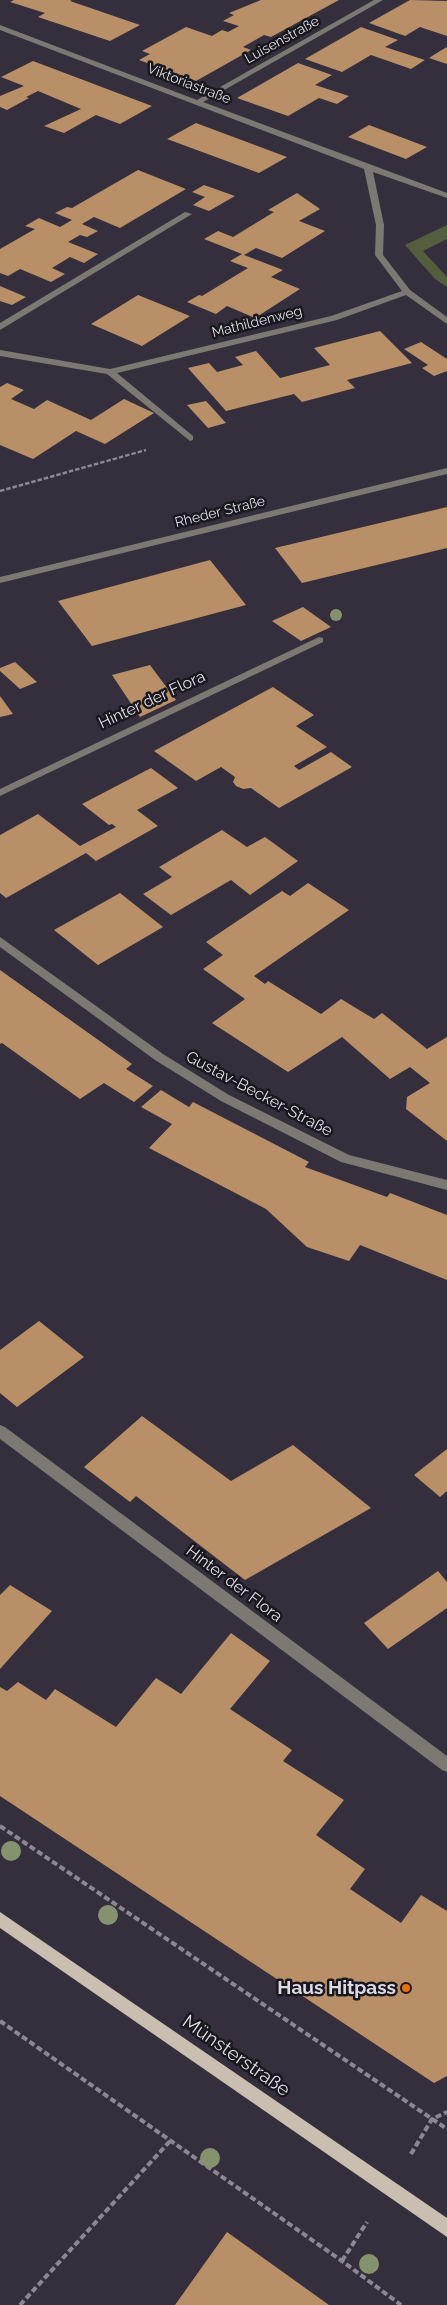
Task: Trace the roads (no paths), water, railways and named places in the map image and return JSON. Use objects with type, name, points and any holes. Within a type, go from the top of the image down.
[{"type":"main road","name":"Münsterstraße","points":[[0,1919],[447,2228]]},
{"type":"street","name":"Luisenstraße","points":[[198,102],[379,0]]},
{"type":"street","name":"Viktoriastraße","points":[[0,27],[368,168],[447,196]]},
{"type":"street","points":[[368,168],[380,224],[379,255],[407,292],[447,321]]},
{"type":"street","points":[[0,327],[188,214]]},
{"type":"street","name":"Mathildenweg","points":[[0,353],[110,372],[334,318],[407,292]]},
{"type":"street","name":"Mathildenweg","points":[[110,372],[190,438]]},
{"type":"street","name":"Rheder Straße","points":[[0,580],[447,471]]},
{"type":"street","name":"Hinter der Flora","points":[[0,793],[319,640]]},
{"type":"street","name":"Gustav-Becker-Straße","points":[[0,941],[159,1057],[225,1098],[345,1158],[447,1185]]},
{"type":"street","name":"Hinter der Flora","points":[[0,1431],[447,1765]]},
{"type":"place","name":"Haus Hitpass","points":[[406,1988]]}]
